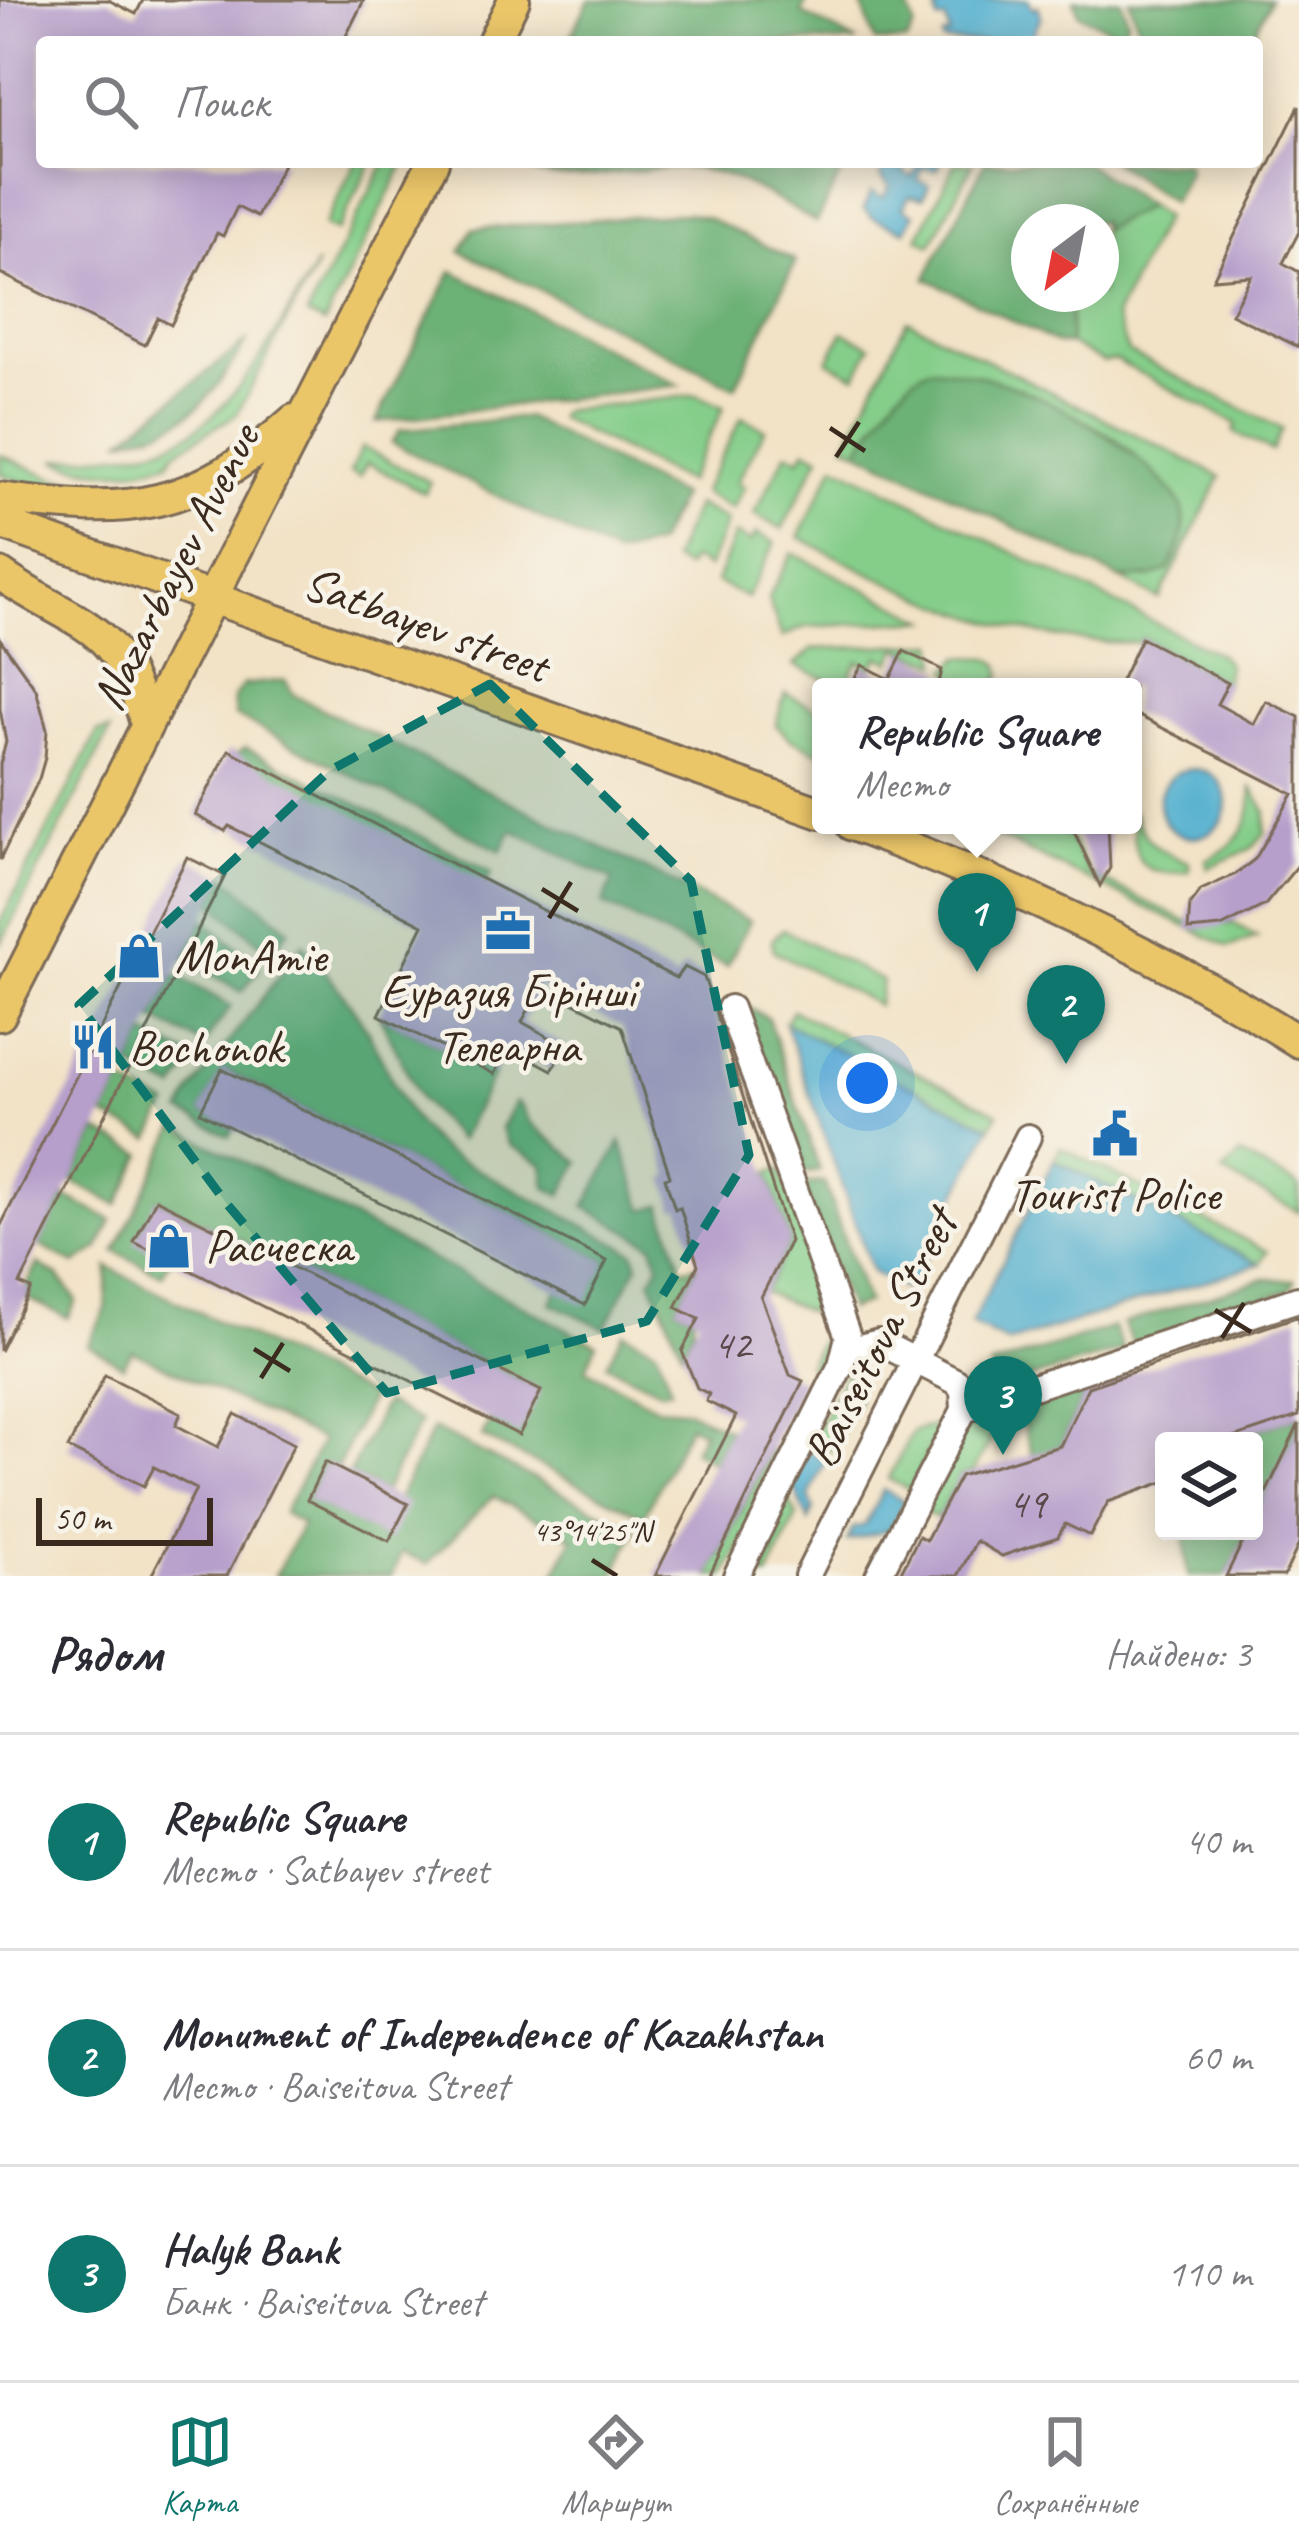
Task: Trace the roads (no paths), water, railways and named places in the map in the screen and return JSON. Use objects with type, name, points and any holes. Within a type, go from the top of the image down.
[{"type":"main road","points":[[496,36],[514,0]]},
{"type":"main road","name":"Nazarbayev Avenue","points":[[0,1015],[431,168]]},
{"type":"main road","points":[[0,497],[92,508],[154,503],[230,472],[308,408]]},
{"type":"main road","name":"Satbayev street","points":[[0,523],[812,810]]},
{"type":"main road","points":[[0,574],[98,633],[116,650],[134,682],[146,724]]},
{"type":"main road","points":[[873,834],[1090,927],[1299,1042]]},
{"type":"street","name":"Baiseitova Street","points":[[730,1008],[848,1337],[848,1350],[736,1576]]},
{"type":"street","name":"Baiseitova Street","points":[[807,1576],[1028,1137]]},
{"type":"street","points":[[964,1410],[1298,1299]]},
{"type":"street","points":[[848,1350],[880,1342],[957,1382],[963,1390],[964,1410],[878,1576]]},
{"type":"water","points":[[942,0],[1029,0],[1032,8],[1038,6],[1041,17],[1032,36],[946,36],[950,35],[946,20],[938,21],[936,12]]},
{"type":"water","points":[[884,168],[905,168],[903,172],[912,177],[917,168],[923,168],[918,180],[929,185],[923,198],[909,196],[903,208],[914,214],[905,231],[863,209],[871,192],[883,198],[890,186],[880,176]]},
{"type":"water","points":[[1193,769],[1217,779],[1227,803],[1217,827],[1193,837],[1169,827],[1159,803],[1169,779]]},
{"type":"water","points":[[785,1023],[991,1127],[909,1291],[872,1272]]},
{"type":"water","points":[[1054,1160],[1260,1264],[1008,1343],[971,1324]]},
{"type":"water","points":[[806,1450],[826,1461],[809,1496],[814,1509],[809,1521],[791,1481]]},
{"type":"water","points":[[883,1490],[904,1501],[890,1530],[847,1541],[853,1528],[865,1525]]},
{"type":"place","name":"Еуразия Бірінші Телеарна","points":[[508,931]]},
{"type":"place","name":"MonAmie","points":[[139,956]]},
{"type":"place","name":"Republic Square","points":[[977,972]]},
{"type":"place","name":"Bochonok","points":[[93,1047]]},
{"type":"place","name":"Monument of Independence of Kazakhstan","points":[[1066,1064]]},
{"type":"place","name":"Tourist Police","points":[[1115,1134]]},
{"type":"place","name":"Расческа","points":[[169,1246]]},
{"type":"place","name":"Halyk Bank","points":[[1003,1455]]}]
